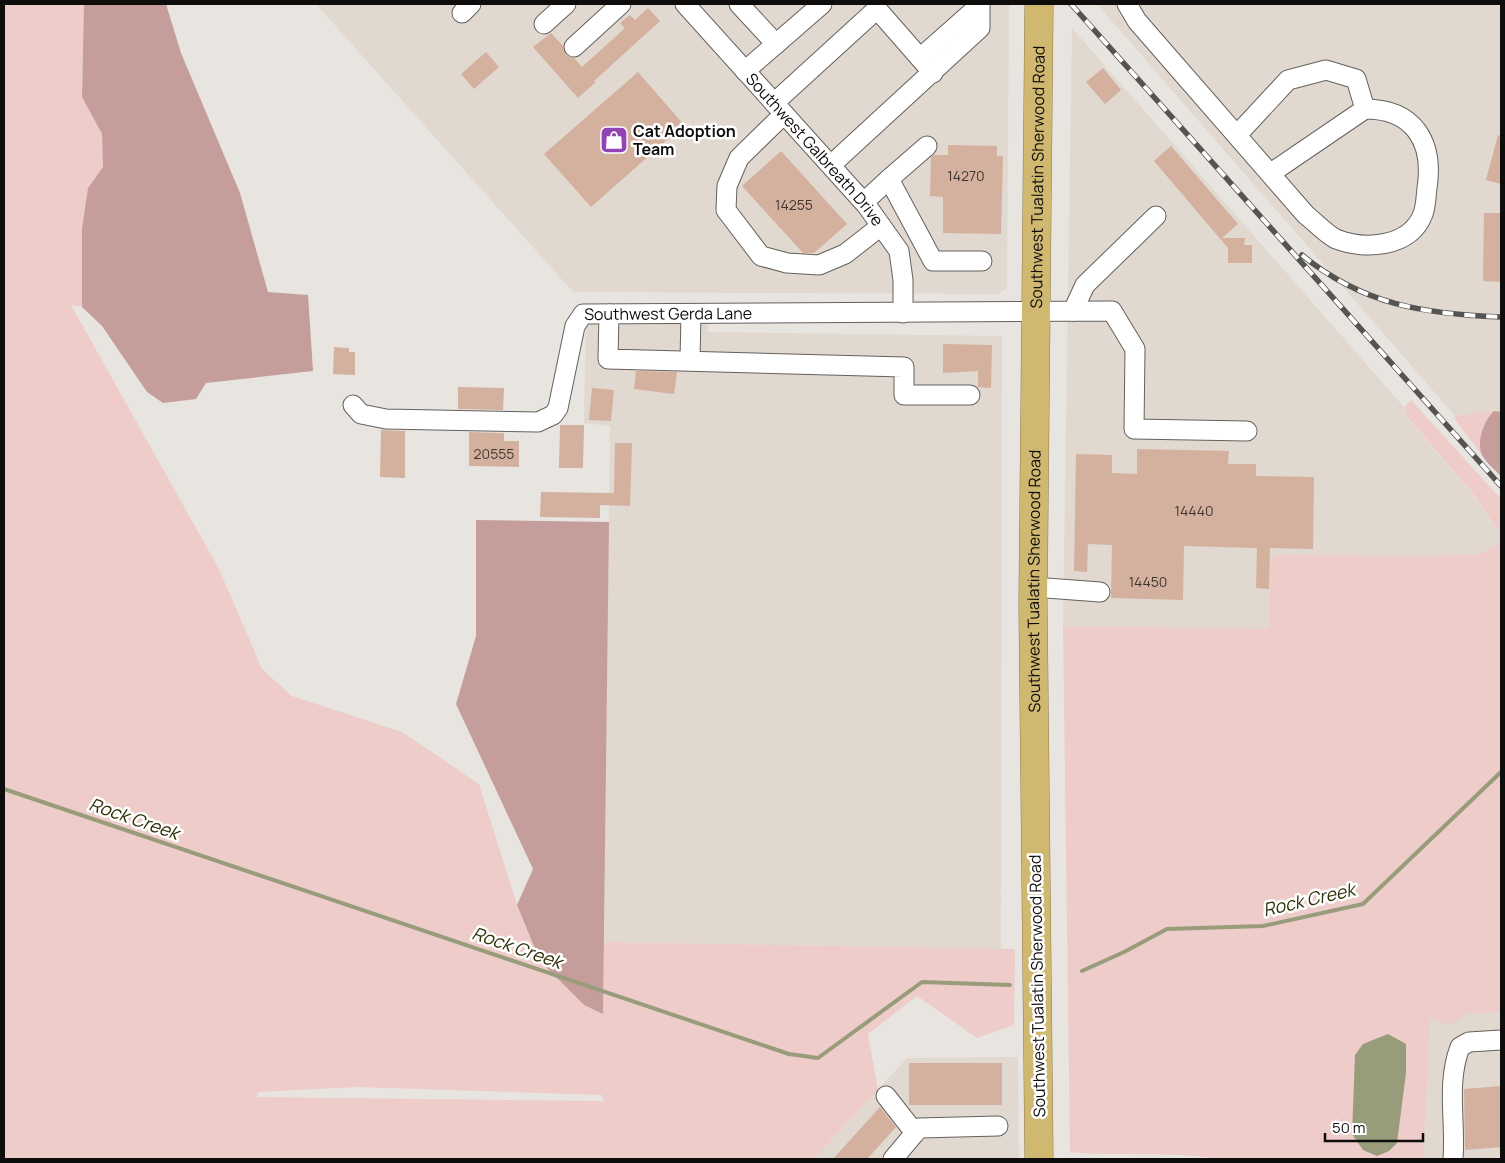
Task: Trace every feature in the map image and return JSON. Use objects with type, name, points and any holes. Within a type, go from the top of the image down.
[{"type":"highway","name":"Southwest Tualatin Sherwood Road","points":[[1039,4],[1034,587],[1039,1159]]},
{"type":"street","points":[[544,24],[566,4]]},
{"type":"street","points":[[574,47],[621,4]]},
{"type":"street","name":"Southwest Galbreath Drive","points":[[685,4],[864,202],[899,251],[903,280],[903,313]]},
{"type":"street","points":[[739,4],[776,44]]},
{"type":"street","points":[[745,71],[822,4]]},
{"type":"street","points":[[920,58],[980,4]]},
{"type":"street","points":[[830,165],[933,73],[980,28],[980,4]]},
{"type":"street","points":[[1127,4],[1137,21],[1306,215],[1334,238],[1360,246],[1390,243],[1412,230],[1423,215],[1429,174],[1425,142],[1413,125],[1395,114],[1382,109],[1365,109],[1271,173]]},
{"type":"street","points":[[881,226],[845,254],[819,265],[793,264],[761,256],[726,210],[727,186],[738,158],[779,108],[878,9],[933,73]]},
{"type":"street","points":[[1238,135],[1288,80],[1326,70],[1356,79],[1365,109]]},
{"type":"street","points":[[864,202],[927,146]]},
{"type":"street","points":[[888,179],[933,261],[982,261]]},
{"type":"street","points":[[1073,311],[1085,285],[1156,216]]},
{"type":"street","name":"Southwest Gerda Lane","points":[[353,405],[362,414],[393,420],[521,422],[547,420],[554,415],[558,408],[575,326],[583,314],[1112,311],[1135,349],[1134,429],[1247,431]]},
{"type":"street","points":[[608,314],[608,359],[904,367],[904,395],[970,395]]},
{"type":"street","points":[[690,360],[691,314]]},
{"type":"street","points":[[1034,587],[1100,592]]},
{"type":"street","points":[[1453,1159],[1451,1100],[1454,1064],[1460,1047],[1469,1042],[1501,1040]]},
{"type":"street","points":[[886,1096],[915,1133]]},
{"type":"street","points":[[893,1159],[919,1128],[998,1126]]},
{"type":"shaded area","points":[[4,4],[84,4],[82,97],[102,134],[103,168],[88,188],[82,228],[82,307],[71,305],[219,569],[262,669],[292,696],[402,732],[479,784],[517,905],[540,961],[603,1013],[604,942],[1015,949],[1014,1025],[977,1038],[917,996],[868,1034],[878,1090],[814,1159],[4,1159]],"holes":[[[358,1087],[602,1095],[603,1101],[257,1097],[258,1092]]]},
{"type":"shaded area","points":[[84,4],[166,4],[181,53],[240,193],[268,292],[308,295],[313,371],[206,383],[196,399],[163,403],[147,392],[102,326],[82,307],[82,228],[88,188],[103,167],[102,134],[82,97]]},
{"type":"shaded area","points":[[316,4],[1009,4],[1007,288],[998,294],[573,292]]},
{"type":"shaded area","points":[[1097,4],[1501,4],[1501,412],[1455,416]]},
{"type":"shaded area","points":[[1072,28],[1404,407],[1408,419],[1477,500],[1501,535],[1501,540],[1494,547],[1478,554],[1270,561],[1270,629],[1063,626]]},
{"type":"shaded area","points":[[586,307],[708,309],[708,332],[1002,336],[1001,949],[604,942],[610,426],[584,423]]},
{"type":"shaded area","points":[[1411,400],[1501,499],[1501,535],[1477,499],[1408,418],[1404,407]]},
{"type":"shaded area","points":[[1494,411],[1484,426],[1481,443],[1482,455],[1455,420],[1455,416]]},
{"type":"shaded area","points":[[1494,411],[1501,412],[1501,477],[1484,458],[1480,450],[1482,432],[1487,420]]},
{"type":"shaded area","points":[[476,520],[609,522],[603,1014],[584,1005],[540,961],[517,905],[533,869],[456,704],[476,636]]},
{"type":"shaded area","points":[[1501,540],[1501,1012],[1467,1014],[1451,1025],[1430,1019],[1423,1159],[1220,1159],[1183,1155],[1070,1152],[1063,626],[1269,629],[1270,561],[1276,555],[1431,556],[1478,554],[1494,547]]},
{"type":"shaded area","points":[[1430,996],[1501,998],[1501,1159],[1423,1159]]},
{"type":"shaded area","points":[[1388,1034],[1406,1044],[1406,1073],[1397,1143],[1389,1151],[1377,1156],[1363,1150],[1352,1134],[1355,1055],[1363,1044]]},
{"type":"shaded area","points":[[1018,1057],[1019,1159],[814,1159],[907,1058]]},
{"type":"building","points":[[648,8],[660,21],[578,98],[533,47],[551,33],[563,46],[566,55],[574,58],[582,67],[625,28],[620,23],[630,15],[635,20]]},
{"type":"building","points":[[486,52],[499,67],[474,89],[461,74]]},
{"type":"building","points":[[1103,68],[1121,90],[1105,104],[1086,82]]},
{"type":"building","name":"Cat Adoption Team","points":[[638,72],[684,125],[591,207],[544,154]]},
{"type":"building","points":[[1498,135],[1501,136],[1501,184],[1486,180]]},
{"type":"building","points":[[948,145],[997,146],[997,156],[1003,156],[1001,234],[943,233],[943,197],[930,196],[931,157],[934,155],[948,155]]},
{"type":"building","points":[[1171,146],[1238,224],[1222,238],[1245,238],[1244,245],[1252,245],[1252,263],[1228,263],[1228,248],[1154,161]]},
{"type":"building","points":[[781,151],[847,224],[814,253],[803,253],[742,186]]},
{"type":"building","points":[[1484,213],[1501,213],[1501,282],[1483,281]]},
{"type":"building","points":[[943,344],[992,345],[991,388],[978,387],[978,371],[943,373]]},
{"type":"building","points":[[334,347],[349,348],[349,352],[355,352],[355,375],[333,374]]},
{"type":"building","points":[[636,371],[677,372],[674,394],[634,389]]},
{"type":"building","points":[[458,387],[504,388],[503,410],[458,409]]},
{"type":"building","points":[[592,388],[614,390],[611,421],[589,420]]},
{"type":"building","points":[[560,425],[584,425],[583,468],[559,468]]},
{"type":"building","points":[[381,430],[405,431],[405,478],[380,477]]},
{"type":"building","points":[[469,432],[504,433],[504,441],[519,441],[519,467],[469,466]]},
{"type":"building","points":[[615,443],[632,443],[630,506],[600,505],[600,518],[540,517],[541,492],[614,493]]},
{"type":"building","points":[[1137,449],[1229,451],[1228,464],[1256,464],[1256,476],[1314,477],[1313,549],[1270,548],[1269,589],[1256,588],[1257,548],[1184,546],[1183,600],[1111,598],[1112,545],[1088,544],[1087,572],[1074,571],[1076,454],[1112,455],[1112,473],[1137,474]]},
{"type":"building","points":[[909,1063],[1002,1063],[1002,1105],[909,1105]]},
{"type":"building","points":[[1501,1086],[1501,1147],[1465,1150],[1464,1089]]},
{"type":"building","points":[[880,1107],[896,1127],[867,1159],[833,1159]]},
{"type":"waterway","name":"Rock Creek","points":[[1082,971],[1124,952],[1167,929],[1263,926],[1363,904],[1501,772]]},
{"type":"waterway","name":"Rock Creek","points":[[4,789],[789,1054],[818,1058],[922,982],[1010,985]]},
{"type":"railway","points":[[1071,4],[1501,486]]},
{"type":"railway","points":[[1302,255],[1325,272],[1348,285],[1396,304],[1446,313],[1501,317]]},
{"type":"place","name":"Cat Adoption Team","points":[[614,140]]}]
